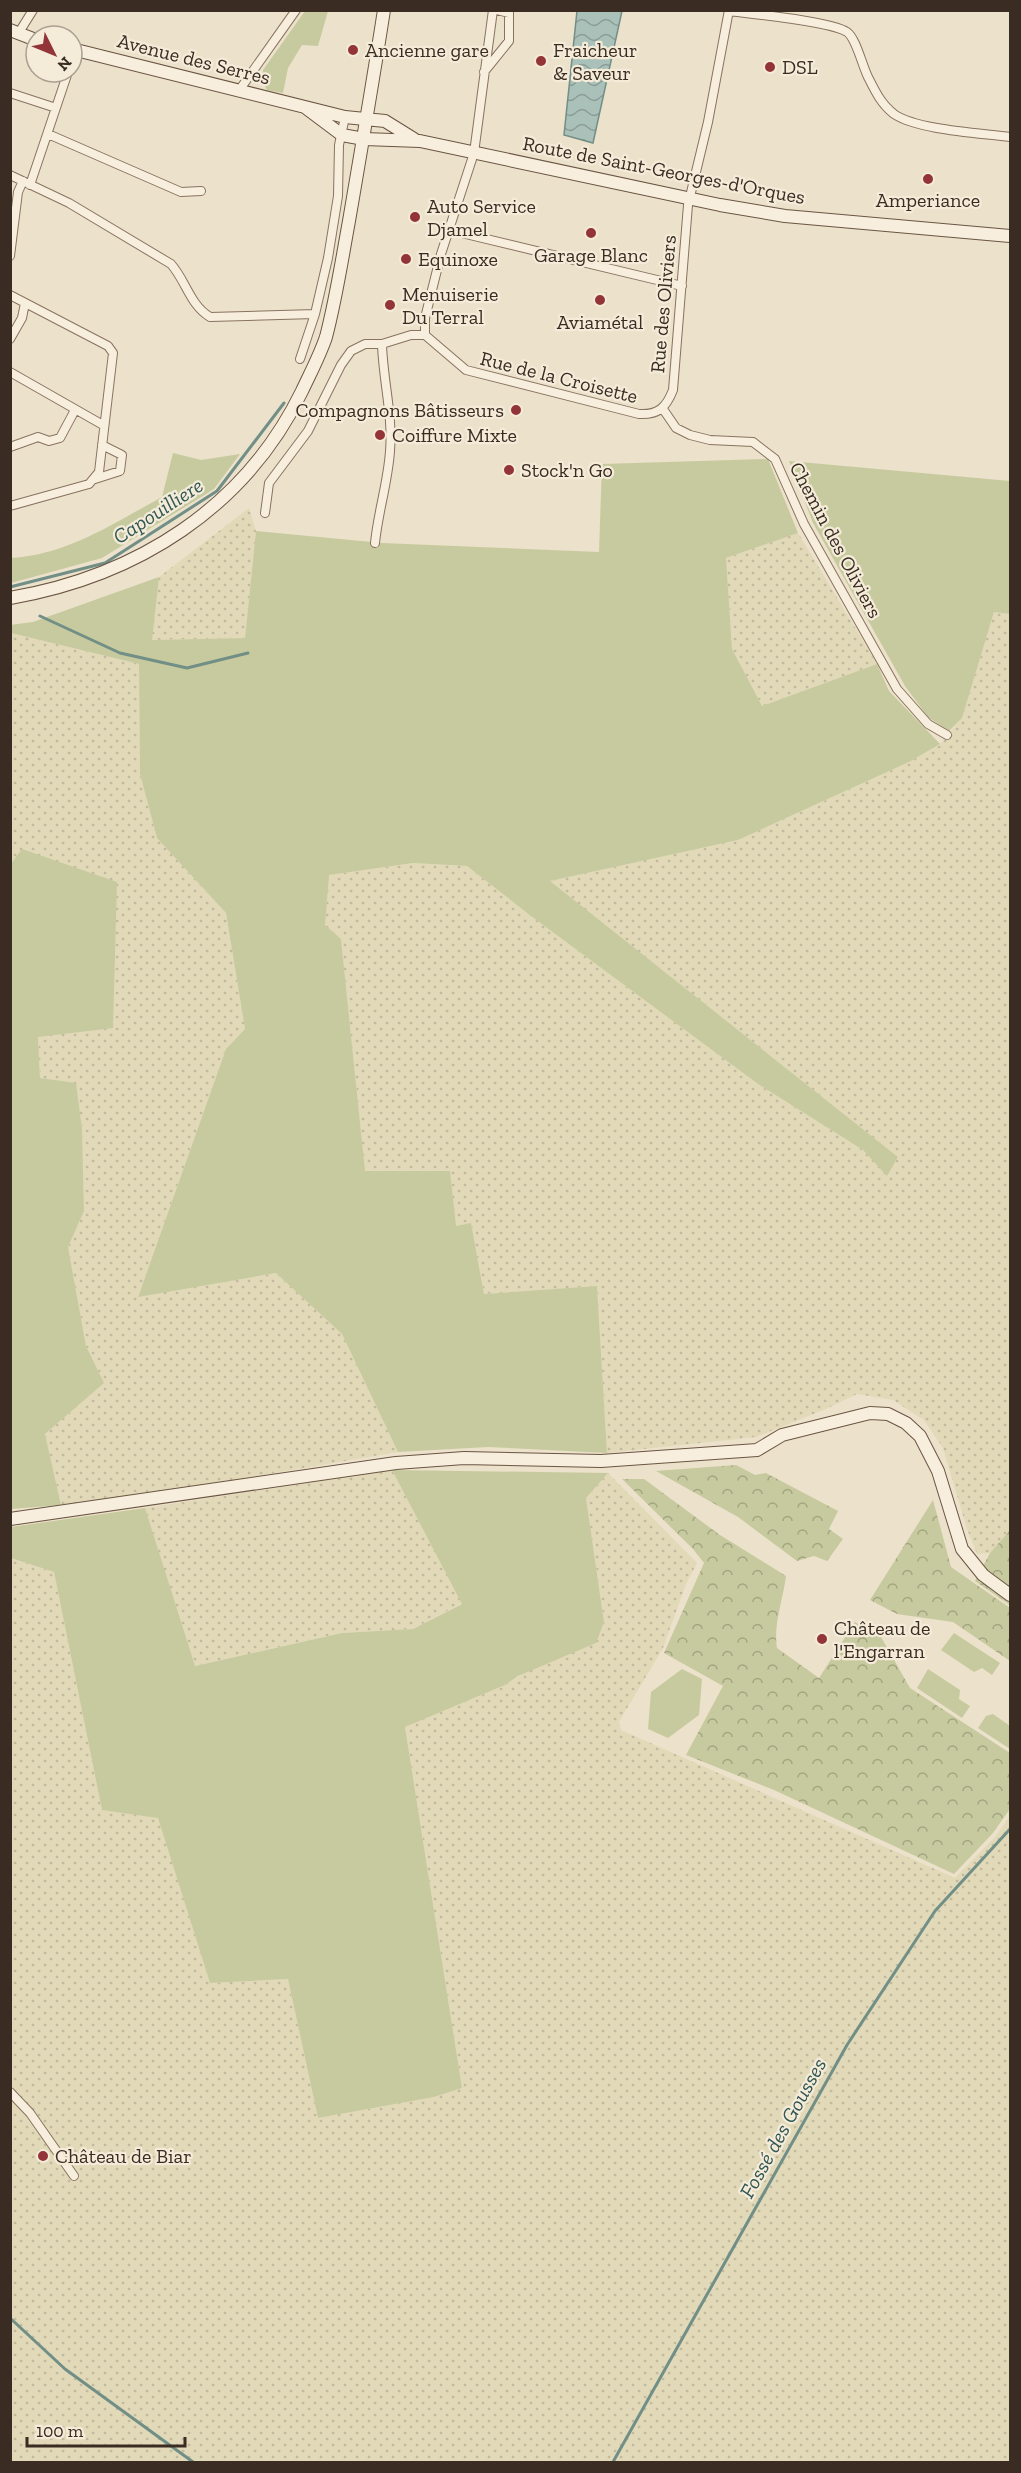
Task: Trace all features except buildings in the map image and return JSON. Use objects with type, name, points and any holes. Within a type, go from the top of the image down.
[{"type":"street","points":[[14,32],[33,10]]},
{"type":"street","points":[[238,92],[296,10]]},
{"type":"street","points":[[10,598],[68,586],[109,572],[174,536],[212,508],[270,443],[291,414],[325,338],[367,119],[384,10]]},
{"type":"street","points":[[265,513],[269,483],[308,430],[345,358],[357,346],[382,344],[411,335],[425,335],[425,318],[449,230],[474,153],[484,72],[495,10],[509,13],[509,42],[484,72]]},
{"type":"street","points":[[729,11],[814,23],[845,30],[853,37],[860,60],[880,100],[895,114],[916,123],[1011,137]]},
{"type":"street","name":"Rue des Oliviers","points":[[663,409],[673,390],[690,199],[729,11]]},
{"type":"street","name":"Avenue des Serres","points":[[84,56],[345,117],[367,119]]},
{"type":"street","points":[[10,256],[18,192],[27,183],[48,134],[64,84]]},
{"type":"street","points":[[10,93],[56,108]]},
{"type":"street","name":"Avenue des Serres","points":[[306,108],[342,135],[363,139]]},
{"type":"street","points":[[300,359],[315,314],[338,196],[345,117]]},
{"type":"street","name":"Route de Saint-Georges-d'Orques","points":[[367,119],[384,121],[420,141]]},
{"type":"street","points":[[48,134],[181,192],[201,191]]},
{"type":"street","name":"Route de Saint-Georges-d'Orques","points":[[363,139],[420,141],[690,199],[785,216],[1011,236]]},
{"type":"street","points":[[10,175],[69,203],[171,264],[200,311],[210,317],[315,314]]},
{"type":"street","points":[[449,230],[682,286]]},
{"type":"street","points":[[10,296],[108,346],[113,353],[99,472],[95,479]]},
{"type":"street","points":[[10,339],[22,318],[25,303]]},
{"type":"street","name":"Rue de la Croisette","points":[[425,335],[466,370],[639,414],[652,415],[663,409]]},
{"type":"street","points":[[375,543],[377,520],[390,453],[391,431],[382,344]]},
{"type":"street","points":[[10,372],[104,426]]},
{"type":"street","name":"Chemin des Oliviers","points":[[663,409],[676,428],[690,435],[710,440],[753,442],[775,459],[804,524],[897,689],[927,724],[947,735]]},
{"type":"street","points":[[10,447],[38,437],[49,441],[60,438],[75,410]]},
{"type":"street","points":[[10,506],[82,486],[120,471],[122,455],[102,445]]},
{"type":"street","points":[[10,1519],[396,1463],[476,1458],[601,1461],[758,1450],[782,1435],[870,1413],[888,1414],[906,1423],[920,1436],[938,1471],[962,1549],[983,1575],[1011,1595]]},
{"type":"street","points":[[10,2092],[30,2113],[74,2176]]},
{"type":"shaded area","points":[[249,508],[256,531],[245,638],[151,640],[159,577]]},
{"type":"shaded area","points":[[798,533],[877,664],[762,706],[732,649],[726,558]]},
{"type":"shaded area","points":[[994,612],[1010,614],[1010,1530],[990,1553],[977,1554],[967,1529],[943,1448],[924,1420],[893,1400],[857,1394],[756,1437],[607,1453],[597,1286],[484,1294],[471,1224],[456,1226],[365,1172],[341,939],[325,925],[328,875],[413,863],[467,866],[758,1084],[863,1150],[887,1175],[898,1157],[549,881],[738,840],[909,762],[940,744],[962,718]]},
{"type":"shaded area","points":[[11,633],[139,664],[140,774],[157,838],[226,913],[245,1029],[226,1049],[138,1296],[276,1273],[342,1334],[398,1452],[140,1496],[61,1505],[45,1434],[104,1383],[86,1346],[68,1247],[84,1211],[82,1128],[76,1084],[40,1078],[38,1037],[11,864]]},
{"type":"shaded area","points":[[392,1470],[462,1603],[413,1629],[342,1633],[194,1666],[145,1508]]},
{"type":"shaded area","points":[[608,1473],[697,1563],[686,1584],[663,1648],[619,1722],[621,1730],[955,1878],[995,1837],[1010,1816],[1010,2462],[11,2462],[11,1558],[54,1572],[102,1810],[158,1817],[210,1983],[288,1979],[318,2118],[434,2097],[462,2088],[405,1727],[505,1685],[604,1622],[586,1498]]},
{"type":"green space","points":[[305,11],[328,11],[318,46],[302,45],[288,68],[283,93],[267,90],[262,81],[263,70]]},
{"type":"green space","points":[[173,453],[201,460],[240,454],[214,489],[102,558],[11,583],[11,558],[32,556],[71,544],[108,527],[162,497]]},
{"type":"green space","points":[[768,459],[798,533],[726,558],[732,649],[762,706],[877,664],[889,691],[940,744],[909,762],[738,840],[550,881],[898,1157],[887,1176],[863,1150],[758,1084],[467,866],[413,863],[329,875],[325,925],[341,939],[365,1171],[450,1171],[456,1226],[471,1223],[484,1294],[597,1286],[607,1453],[488,1447],[398,1452],[342,1334],[276,1273],[138,1297],[226,1049],[245,1029],[226,913],[157,838],[140,774],[139,664],[11,633],[10,625],[33,622],[159,577],[152,640],[245,638],[256,531],[382,543],[599,552],[602,464]]},
{"type":"green space","points":[[789,461],[1010,481],[1010,614],[994,612],[962,718],[949,731],[928,717],[905,686],[813,523]]},
{"type":"green space","points":[[22,849],[117,882],[113,1028],[38,1037],[40,1078],[76,1083],[82,1128],[84,1211],[68,1247],[86,1346],[104,1383],[45,1434],[61,1505],[11,1509],[10,865]]},
{"type":"green space","points":[[736,1465],[755,1475],[766,1473],[838,1511],[829,1529],[843,1539],[827,1561],[814,1556],[797,1561],[738,1517],[656,1471]]},
{"type":"green space","points":[[392,1470],[608,1473],[586,1498],[604,1622],[596,1643],[518,1676],[505,1685],[405,1727],[462,2088],[434,2097],[318,2118],[288,1979],[210,1983],[158,1818],[102,1810],[54,1572],[11,1558],[11,1527],[145,1508],[195,1666],[342,1633],[413,1629],[462,1604]]},
{"type":"green space","points":[[622,1479],[644,1479],[720,1535],[786,1576],[777,1621],[777,1648],[819,1678],[855,1622],[881,1637],[910,1688],[1010,1753],[1010,1809],[993,1833],[954,1874],[774,1790],[686,1755],[723,1686],[664,1653],[704,1563],[693,1549]]},
{"type":"green space","points":[[933,1500],[951,1567],[1010,1608],[1010,1661],[953,1622],[897,1614],[870,1600]]},
{"type":"green space","points":[[1010,1530],[1010,1605],[975,1581],[990,1553]]},
{"type":"green space","points":[[954,1633],[1000,1663],[992,1675],[982,1668],[974,1672],[941,1650]]},
{"type":"green space","points":[[682,1669],[702,1679],[699,1715],[668,1738],[648,1729],[651,1692]]},
{"type":"green space","points":[[928,1669],[960,1690],[959,1699],[970,1706],[962,1718],[917,1688]]},
{"type":"green space","points":[[993,1714],[1010,1726],[1010,1749],[978,1728],[986,1716]]},
{"type":"water","points":[[577,11],[622,11],[593,143],[564,135]]},
{"type":"waterway","name":"Capouilliere","points":[[10,587],[105,563],[217,491],[284,403]]},
{"type":"waterway","name":"Capouilliere","points":[[40,616],[120,653],[187,668],[248,653]]},
{"type":"waterway","name":"Fossé des Gousses","points":[[613,2462],[847,2045],[935,1911],[1010,1829]]},
{"type":"waterway","name":"Fossé des Gousses","points":[[10,2318],[65,2369],[193,2462]]},
{"type":"place","name":"Ancienne gare","points":[[353,50]]},
{"type":"place","name":"Fraicheur & Saveur","points":[[541,61]]},
{"type":"place","name":"DSL","points":[[770,67]]},
{"type":"place","name":"Amperiance","points":[[928,179]]},
{"type":"place","name":"Auto Service Djamel","points":[[415,217]]},
{"type":"place","name":"Garage Blanc","points":[[591,233]]},
{"type":"place","name":"Equinoxe","points":[[406,259]]},
{"type":"place","name":"Aviamétal","points":[[600,300]]},
{"type":"place","name":"Menuiserie Du Terral","points":[[390,305]]},
{"type":"place","name":"Compagnons Bâtisseurs","points":[[516,410]]},
{"type":"place","name":"Coiffure Mixte","points":[[380,435]]},
{"type":"place","name":"Stock'n Go","points":[[509,470]]},
{"type":"place","name":"Château de l'Engarran","points":[[822,1639]]},
{"type":"place","name":"Château de Biar","points":[[43,2156]]}]
